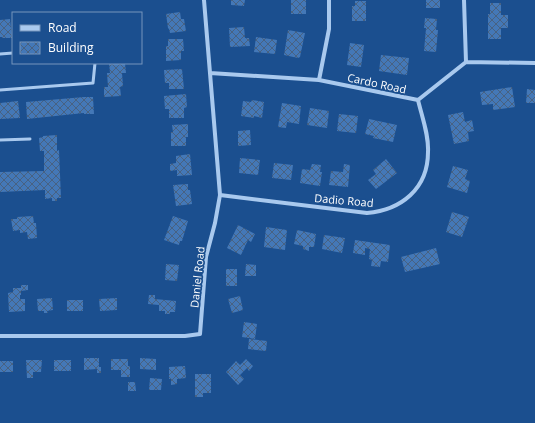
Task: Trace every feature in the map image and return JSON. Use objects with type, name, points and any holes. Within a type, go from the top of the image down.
[{"type":"street","name":"Daniel Road","points":[[0,336],[185,336],[200,334],[206,257],[215,223],[220,195],[204,0]]},
{"type":"street","points":[[318,80],[329,29],[329,0]]},
{"type":"street","points":[[464,0],[466,62],[535,63]]},
{"type":"street","name":"Cardo Road","points":[[210,73],[318,80],[418,100],[466,62]]},
{"type":"street","name":"Dadio Road","points":[[220,195],[367,213],[380,212],[393,208],[411,195],[424,176],[427,166],[427,138],[418,100]]},
{"type":"lane","points":[[0,54],[12,53]]},
{"type":"lane","points":[[0,90],[93,83],[95,64]]},
{"type":"lane","points":[[0,140],[30,139]]},
{"type":"building","points":[[231,0],[245,0],[244,6],[231,5]]},
{"type":"building","points":[[291,0],[306,0],[306,14],[291,14]]},
{"type":"building","points":[[426,0],[440,0],[440,8],[426,8]]},
{"type":"building","points":[[355,1],[366,1],[366,21],[352,21],[352,6],[355,6]]},
{"type":"building","points":[[490,3],[501,3],[501,15],[508,15],[508,28],[501,28],[501,39],[488,39],[488,14],[490,14]]},
{"type":"building","points":[[180,12],[181,19],[184,19],[186,31],[170,33],[166,14]]},
{"type":"building","points":[[425,18],[437,19],[436,30],[438,30],[436,52],[424,51],[426,28],[424,28]]},
{"type":"building","points":[[10,19],[12,38],[2,38],[0,37],[0,20]]},
{"type":"building","points":[[244,27],[245,38],[249,38],[250,46],[230,47],[229,28]]},
{"type":"building","points":[[288,30],[305,33],[300,57],[298,58],[284,55]]},
{"type":"building","points":[[256,37],[277,40],[275,54],[254,52]]},
{"type":"building","points":[[168,39],[183,39],[184,51],[181,51],[181,60],[166,61],[166,46],[168,46]]},
{"type":"building","points":[[350,43],[364,45],[361,67],[347,65]]},
{"type":"building","points":[[381,55],[409,58],[407,75],[379,71]]},
{"type":"building","points":[[109,64],[125,64],[126,73],[122,73],[123,86],[120,87],[121,96],[104,97],[104,87],[108,87],[107,73],[110,73]]},
{"type":"building","points":[[182,69],[184,89],[169,89],[169,83],[165,83],[164,70]]},
{"type":"building","points":[[512,87],[515,107],[493,110],[493,104],[482,105],[480,92]]},
{"type":"building","points":[[527,89],[535,90],[535,103],[526,103]]},
{"type":"building","points":[[186,94],[187,107],[184,108],[184,118],[169,118],[169,109],[165,109],[164,96]]},
{"type":"building","points":[[93,97],[94,114],[84,113],[27,119],[26,102]]},
{"type":"building","points":[[252,100],[264,102],[262,118],[254,116],[254,118],[241,116],[243,101],[251,102]]},
{"type":"building","points":[[18,101],[20,118],[0,119],[0,103]]},
{"type":"building","points":[[282,103],[301,106],[299,124],[287,122],[286,128],[278,127]]},
{"type":"building","points":[[310,108],[329,111],[327,128],[307,125]]},
{"type":"building","points":[[463,112],[465,122],[472,120],[474,131],[468,132],[469,141],[454,144],[448,115]]},
{"type":"building","points":[[339,114],[358,116],[356,133],[337,131]]},
{"type":"building","points":[[369,119],[397,125],[393,142],[373,138],[374,136],[365,134]]},
{"type":"building","points":[[188,124],[186,146],[171,146],[171,132],[173,132],[172,125]]},
{"type":"building","points":[[250,130],[251,145],[238,146],[238,131]]},
{"type":"building","points":[[57,135],[61,198],[57,198],[57,201],[52,201],[52,198],[45,199],[45,190],[0,192],[0,172],[44,171],[44,151],[40,151],[39,138],[43,136]]},
{"type":"building","points":[[190,154],[192,175],[177,176],[177,170],[170,171],[170,164],[176,163],[176,156]]},
{"type":"building","points":[[240,158],[260,160],[258,175],[239,173]]},
{"type":"building","points":[[386,159],[397,173],[376,189],[368,180],[376,174],[373,170]]},
{"type":"building","points":[[274,163],[293,165],[291,180],[272,178]]},
{"type":"building","points":[[312,164],[321,165],[320,172],[322,172],[320,186],[300,183],[302,169],[310,170]]},
{"type":"building","points":[[344,164],[350,165],[348,187],[329,185],[331,171],[343,172]]},
{"type":"building","points":[[453,166],[468,170],[465,179],[470,181],[467,193],[447,187]]},
{"type":"building","points":[[188,184],[192,204],[176,206],[173,185]]},
{"type":"building","points":[[452,212],[469,217],[462,237],[446,232]]},
{"type":"building","points":[[33,216],[34,223],[36,223],[37,238],[28,239],[27,232],[20,233],[20,230],[13,231],[11,219]]},
{"type":"building","points":[[173,216],[188,221],[182,241],[180,241],[179,245],[164,240]]},
{"type":"building","points":[[238,225],[255,234],[251,242],[248,240],[241,255],[227,248]]},
{"type":"building","points":[[266,227],[287,230],[285,250],[264,247]]},
{"type":"building","points":[[297,230],[316,234],[314,247],[309,247],[309,251],[303,249],[303,246],[294,244]]},
{"type":"building","points":[[324,235],[345,238],[342,253],[322,249]]},
{"type":"building","points":[[355,240],[390,245],[388,262],[381,261],[380,267],[371,266],[372,260],[369,259],[370,249],[365,248],[365,255],[353,253]]},
{"type":"building","points":[[436,248],[440,264],[405,272],[401,257]]},
{"type":"building","points":[[166,264],[179,265],[177,281],[165,280]]},
{"type":"building","points":[[246,264],[256,265],[256,276],[245,276]]},
{"type":"building","points":[[226,269],[237,269],[237,286],[226,286]]},
{"type":"building","points":[[21,285],[28,285],[28,290],[21,291],[20,295],[20,299],[25,299],[25,311],[9,312],[8,293],[13,292],[13,288],[21,288]]},
{"type":"building","points":[[149,295],[155,295],[155,299],[176,301],[175,312],[165,314],[165,311],[159,311],[159,305],[148,304]]},
{"type":"building","points":[[240,296],[243,310],[232,313],[228,299]]},
{"type":"building","points":[[52,298],[53,310],[47,311],[48,313],[38,311],[37,299]]},
{"type":"building","points":[[117,298],[117,310],[100,311],[99,299]]},
{"type":"building","points":[[67,300],[83,300],[83,311],[67,311]]},
{"type":"building","points":[[244,322],[257,324],[255,339],[242,337]]},
{"type":"building","points":[[249,339],[267,341],[266,351],[248,349]]},
{"type":"building","points":[[84,358],[99,358],[101,373],[97,373],[97,369],[84,370]]},
{"type":"building","points":[[140,358],[156,359],[156,370],[140,369]]},
{"type":"building","points":[[111,359],[128,359],[128,366],[130,366],[130,377],[121,377],[121,370],[111,370]]},
{"type":"building","points":[[246,359],[253,366],[249,371],[247,368],[240,375],[244,379],[238,385],[226,372],[236,361],[240,365]]},
{"type":"building","points":[[26,360],[42,360],[41,372],[33,372],[33,378],[27,378]]},
{"type":"building","points":[[54,360],[71,360],[71,371],[54,371]]},
{"type":"building","points":[[0,361],[13,361],[13,372],[0,372]]},
{"type":"building","points":[[185,366],[186,378],[177,379],[177,384],[171,385],[171,379],[169,379],[169,367]]},
{"type":"building","points":[[195,374],[211,374],[211,393],[203,393],[203,397],[195,397]]},
{"type":"building","points":[[150,378],[162,379],[161,390],[149,390]]},
{"type":"building","points":[[128,382],[135,382],[136,391],[128,391]]}]
